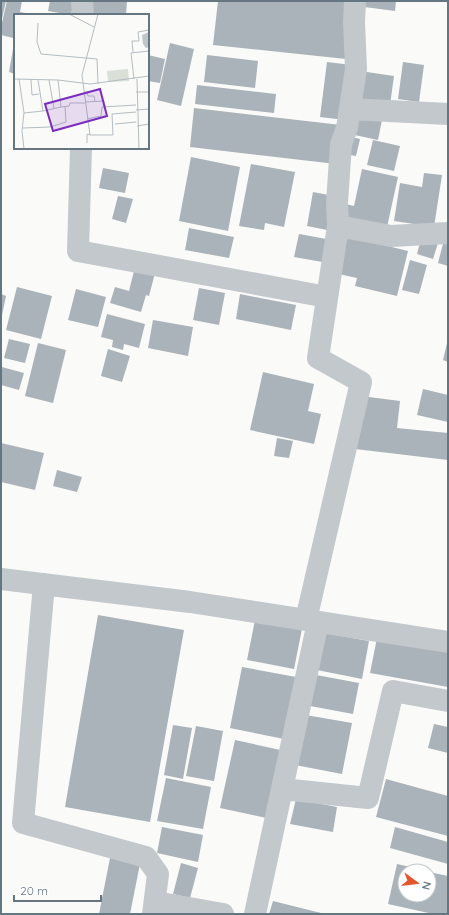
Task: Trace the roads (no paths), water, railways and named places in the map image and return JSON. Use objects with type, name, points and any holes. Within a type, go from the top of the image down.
[{"type":"street","points":[[82,1],[83,14]]},
{"type":"street","points":[[255,914],[282,789],[312,621],[361,382],[318,358],[338,226],[337,204],[341,144],[347,128],[356,69],[354,22],[355,1]]},
{"type":"street","points":[[350,109],[448,114]]},
{"type":"street","points":[[82,149],[78,251],[327,298]]},
{"type":"street","points":[[338,226],[391,236],[448,233]]},
{"type":"street","points":[[1,579],[190,602],[448,642]]},
{"type":"street","points":[[44,584],[23,823],[146,857],[158,874],[154,908],[223,914]]},
{"type":"street","points":[[282,789],[368,798],[392,691],[448,701]]}]
